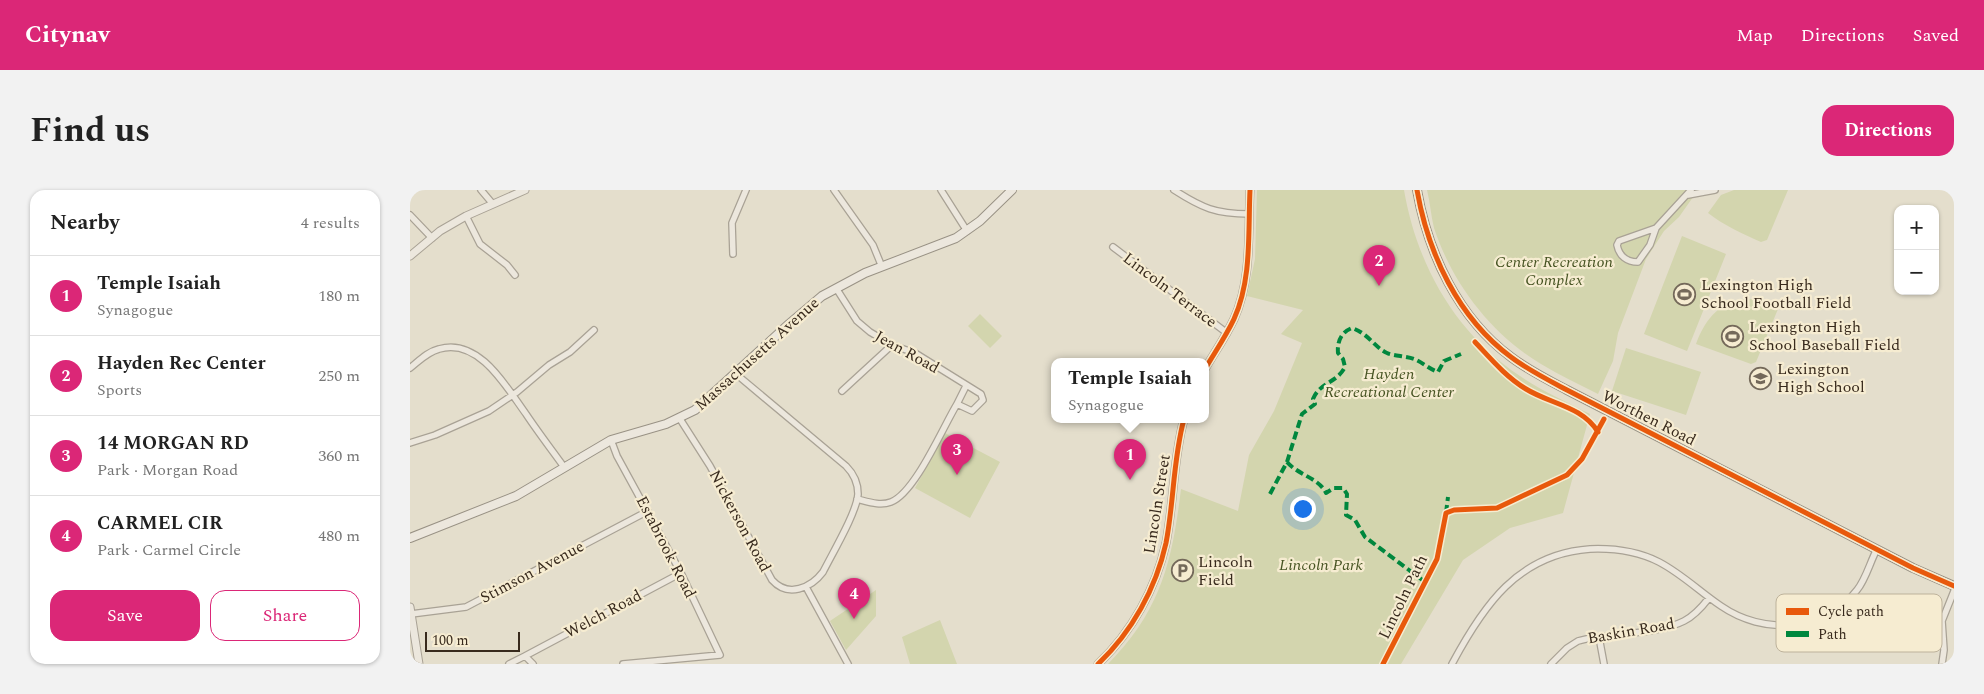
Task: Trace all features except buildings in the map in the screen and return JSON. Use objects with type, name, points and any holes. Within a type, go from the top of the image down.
[{"type":"main road","name":"Massachusetts Avenue","points":[[410,538],[516,496],[611,440],[680,418],[695,410],[794,319],[836,288],[882,266],[940,245],[967,231],[1012,190]]},
{"type":"main road","name":"Worthen Road","points":[[1417,190],[1422,221],[1436,258],[1456,297],[1484,333],[1510,356],[1538,375],[1876,550],[1954,586]]},
{"type":"street","points":[[480,190],[492,203]]},
{"type":"street","points":[[410,256],[432,238],[466,216],[525,190]]},
{"type":"street","points":[[733,254],[732,223],[746,190]]},
{"type":"street","points":[[834,190],[873,245],[882,266]]},
{"type":"street","points":[[941,190],[967,231]]},
{"type":"street","points":[[1174,190],[1210,210],[1224,214],[1249,214]]},
{"type":"street","points":[[1209,362],[1235,318],[1244,288],[1249,250],[1250,190]]},
{"type":"street","points":[[1656,228],[1619,241],[1618,245],[1621,254],[1629,261],[1638,262],[1650,245],[1656,228],[1690,193],[1715,190]]},
{"type":"street","points":[[410,215],[432,238]]},
{"type":"street","points":[[466,216],[480,244],[507,265],[515,275]]},
{"type":"street","name":"Lincoln Terrace","points":[[1113,247],[1227,333]]},
{"type":"street","name":"Jean Road","points":[[836,288],[857,321],[892,345],[914,353],[981,394],[983,400],[972,411],[956,404]]},
{"type":"street","points":[[410,443],[434,436],[474,419],[512,396],[548,365],[570,352],[594,330]]},
{"type":"street","points":[[842,390],[892,345]]},
{"type":"street","points":[[410,368],[429,353],[440,348],[461,350],[484,363],[505,384],[564,467]]},
{"type":"street","points":[[736,374],[850,470],[856,482],[857,499],[823,572],[816,581],[806,587],[848,664]]},
{"type":"street","points":[[857,499],[880,504],[893,501],[902,496],[917,476],[966,386]]},
{"type":"street","name":"Nickerson Road","points":[[680,418],[710,466],[772,580],[784,588],[796,590],[806,587]]},
{"type":"street","name":"Lincoln Street","points":[[1098,664],[1116,647],[1137,617],[1156,576],[1166,544],[1183,423]]},
{"type":"street","name":"Estabrook Road","points":[[611,440],[617,456],[681,573],[720,655],[623,664]]},
{"type":"street","name":"Stimson Avenue","points":[[410,610],[466,607],[648,511]]},
{"type":"street","points":[[1452,664],[1498,592],[1528,568],[1558,554],[1581,550],[1609,548],[1641,555],[1675,572],[1734,614],[1756,622],[1776,625]]},
{"type":"street","points":[[1854,594],[1859,588],[1876,550]]},
{"type":"street","name":"Welch Road","points":[[509,664],[681,573]]},
{"type":"street","points":[[1942,664],[1944,650],[1942,621],[1954,591]]},
{"type":"street","name":"Baskin Road","points":[[1551,664],[1567,648],[1578,642],[1674,625],[1698,611],[1709,598]]},
{"type":"street","points":[[410,610],[419,664]]},
{"type":"street","points":[[1598,637],[1604,664]]},
{"type":"street","points":[[525,656],[533,664]]},
{"type":"green space","points":[[1257,190],[1404,190],[1418,245],[1442,295],[1458,318],[1497,359],[1520,376],[1590,414],[1563,513],[1510,528],[1463,560],[1401,664],[1108,664],[1126,644],[1140,624],[1161,584],[1173,540],[1181,489],[1238,511],[1249,455],[1274,411],[1302,343],[1281,334],[1303,310],[1247,296],[1255,259]]},
{"type":"green space","name":"Center Recreation Complex","points":[[1427,190],[1698,190],[1679,217],[1664,231],[1646,259],[1618,333],[1613,361],[1598,394],[1548,368],[1523,352],[1490,322],[1451,268],[1434,228]]},
{"type":"green space","points":[[1734,190],[1788,190],[1767,240],[1761,242],[1747,236],[1708,213],[1721,195]]},
{"type":"green space","name":"Lexington High School Football Field","points":[[1682,236],[1726,254],[1687,351],[1644,334]]},
{"type":"green space","name":"Lexington High School Baseball Field","points":[[1751,299],[1778,309],[1756,362],[1751,364],[1696,344],[1710,318],[1716,312],[1731,303]]},
{"type":"green space","points":[[980,314],[1002,336],[990,348],[968,326]]},
{"type":"green space","points":[[1626,348],[1701,372],[1686,415],[1612,391]]},
{"type":"green space","points":[[945,433],[1000,462],[970,518],[915,488]]},
{"type":"green space","points":[[876,590],[876,616],[846,650],[830,621]]},
{"type":"green space","points":[[940,620],[957,664],[910,664],[902,637]]},
{"type":"marked path","points":[[1270,494],[1287,462],[1302,414],[1315,404],[1313,399],[1316,393],[1338,376],[1345,367],[1343,359],[1338,353],[1339,341],[1345,332],[1352,328],[1363,334],[1387,353],[1414,359],[1438,372],[1444,361],[1461,354]]},
{"type":"marked path","points":[[1287,462],[1313,480],[1326,493],[1334,488],[1343,488],[1347,494],[1346,515],[1355,520],[1365,537],[1425,582]]},
{"type":"marked path","points":[[1446,513],[1448,497]]},
{"type":"cycle path","points":[[1209,362],[1234,319],[1244,288],[1248,256],[1250,190]]},
{"type":"cycle path","points":[[1417,190],[1429,237],[1448,282],[1461,304],[1476,323],[1492,341],[1511,357],[1531,371],[1567,390],[1913,568],[1954,586]]},
{"type":"cycle path","points":[[1475,342],[1512,379],[1535,394],[1575,411],[1591,423],[1598,432]]},
{"type":"cycle path","name":"Lincoln Path","points":[[1383,664],[1437,559],[1446,513],[1454,510],[1497,508],[1567,475],[1582,459],[1604,419]]},
{"type":"cycle path","points":[[1098,664],[1132,624],[1149,593],[1162,560],[1171,512],[1183,423]]},
{"type":"place","name":"Hayden Rec Center","points":[[1379,286]]},
{"type":"place","name":"Lexington High School Football Field","points":[[1685,294]]},
{"type":"place","name":"Lexington High School Baseball Field","points":[[1733,336]]},
{"type":"place","name":"Lexington High School","points":[[1761,378]]},
{"type":"place","name":"14 MORGAN RD","points":[[957,475]]},
{"type":"place","name":"Temple Isaiah","points":[[1130,480]]},
{"type":"place","name":"Lincoln Field","points":[[1182,571]]},
{"type":"place","name":"CARMEL CIR","points":[[854,619]]},
{"type":"park label","name":"Hayden Recreational Center","points":[[1389,383]]},
{"type":"park label","name":"Lincoln Park","points":[[1321,565]]}]
